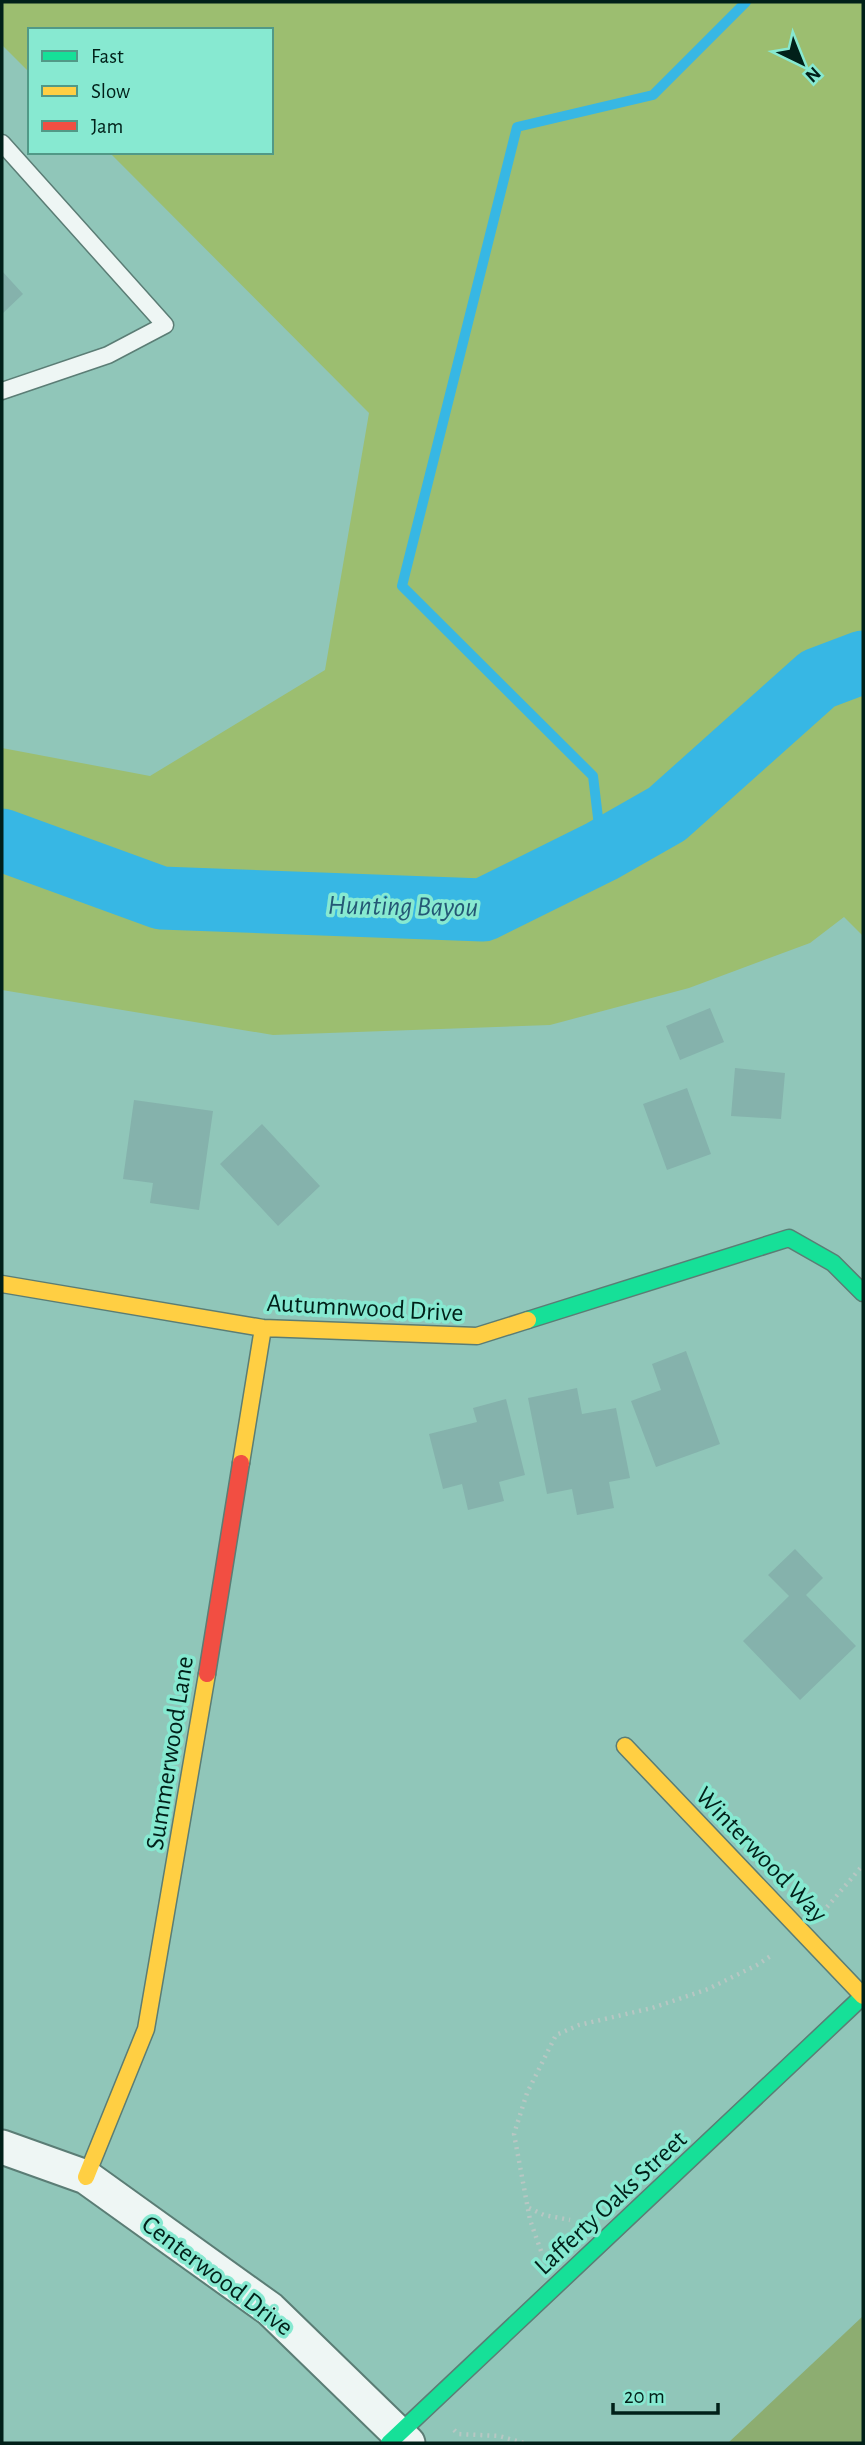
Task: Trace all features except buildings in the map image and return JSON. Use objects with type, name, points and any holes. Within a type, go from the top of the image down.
[{"type":"street","name":"Autumnwood Drive","points":[[2,1284],[263,1328],[477,1336],[789,1238],[833,1263],[863,1293]]},
{"type":"street","name":"Summerwood Lane","points":[[86,2177],[146,2029],[181,1833],[263,1328]]},
{"type":"street","name":"Winterwood Way","points":[[625,1746],[863,1996]]},
{"type":"street","name":"Lafferty Oaks Street","points":[[399,2440],[430,2405],[863,1996]]},
{"type":"street","name":"Centerwood Drive","points":[[2,2147],[86,2177],[270,2309],[399,2440]]},
{"type":"lane","points":[[2,144],[165,325],[108,355],[2,391]]},
{"type":"path","points":[[821,1913],[863,1865]]},
{"type":"path","points":[[553,2289],[530,2220],[514,2134],[527,2093],[556,2035],[579,2025],[652,2008],[708,1989],[757,1965],[778,1950]]},
{"type":"path","points":[[430,2405],[458,2434],[499,2436],[524,2443]]},
{"type":"green space","points":[[2,2],[863,2],[863,936],[844,917],[810,943],[689,988],[550,1025],[273,1035],[2,990],[2,748],[150,776],[325,670],[369,413],[111,154],[273,154],[273,28],[28,28],[28,71],[2,45]]},
{"type":"green space","points":[[863,2316],[863,2443],[728,2443]]},
{"type":"waterway","points":[[602,851],[593,776],[402,586],[517,127],[653,95],[746,2]]},
{"type":"waterway","name":"Hunting Bayou","points":[[2,840],[161,898],[483,910],[602,851],[667,814],[818,679],[863,662]]},
{"type":"traffic: fast","points":[[528,1320],[789,1238],[833,1263],[863,1293]]},
{"type":"traffic: fast","points":[[389,2443],[863,1996]]},
{"type":"traffic: slow","points":[[2,1284],[263,1328],[477,1336],[528,1320]]},
{"type":"traffic: slow","points":[[241,1463],[263,1328]]},
{"type":"traffic: slow","points":[[86,2177],[146,2029],[207,1674]]},
{"type":"traffic: slow","points":[[625,1746],[863,1996]]},
{"type":"traffic: jam","points":[[207,1674],[241,1463]]}]
